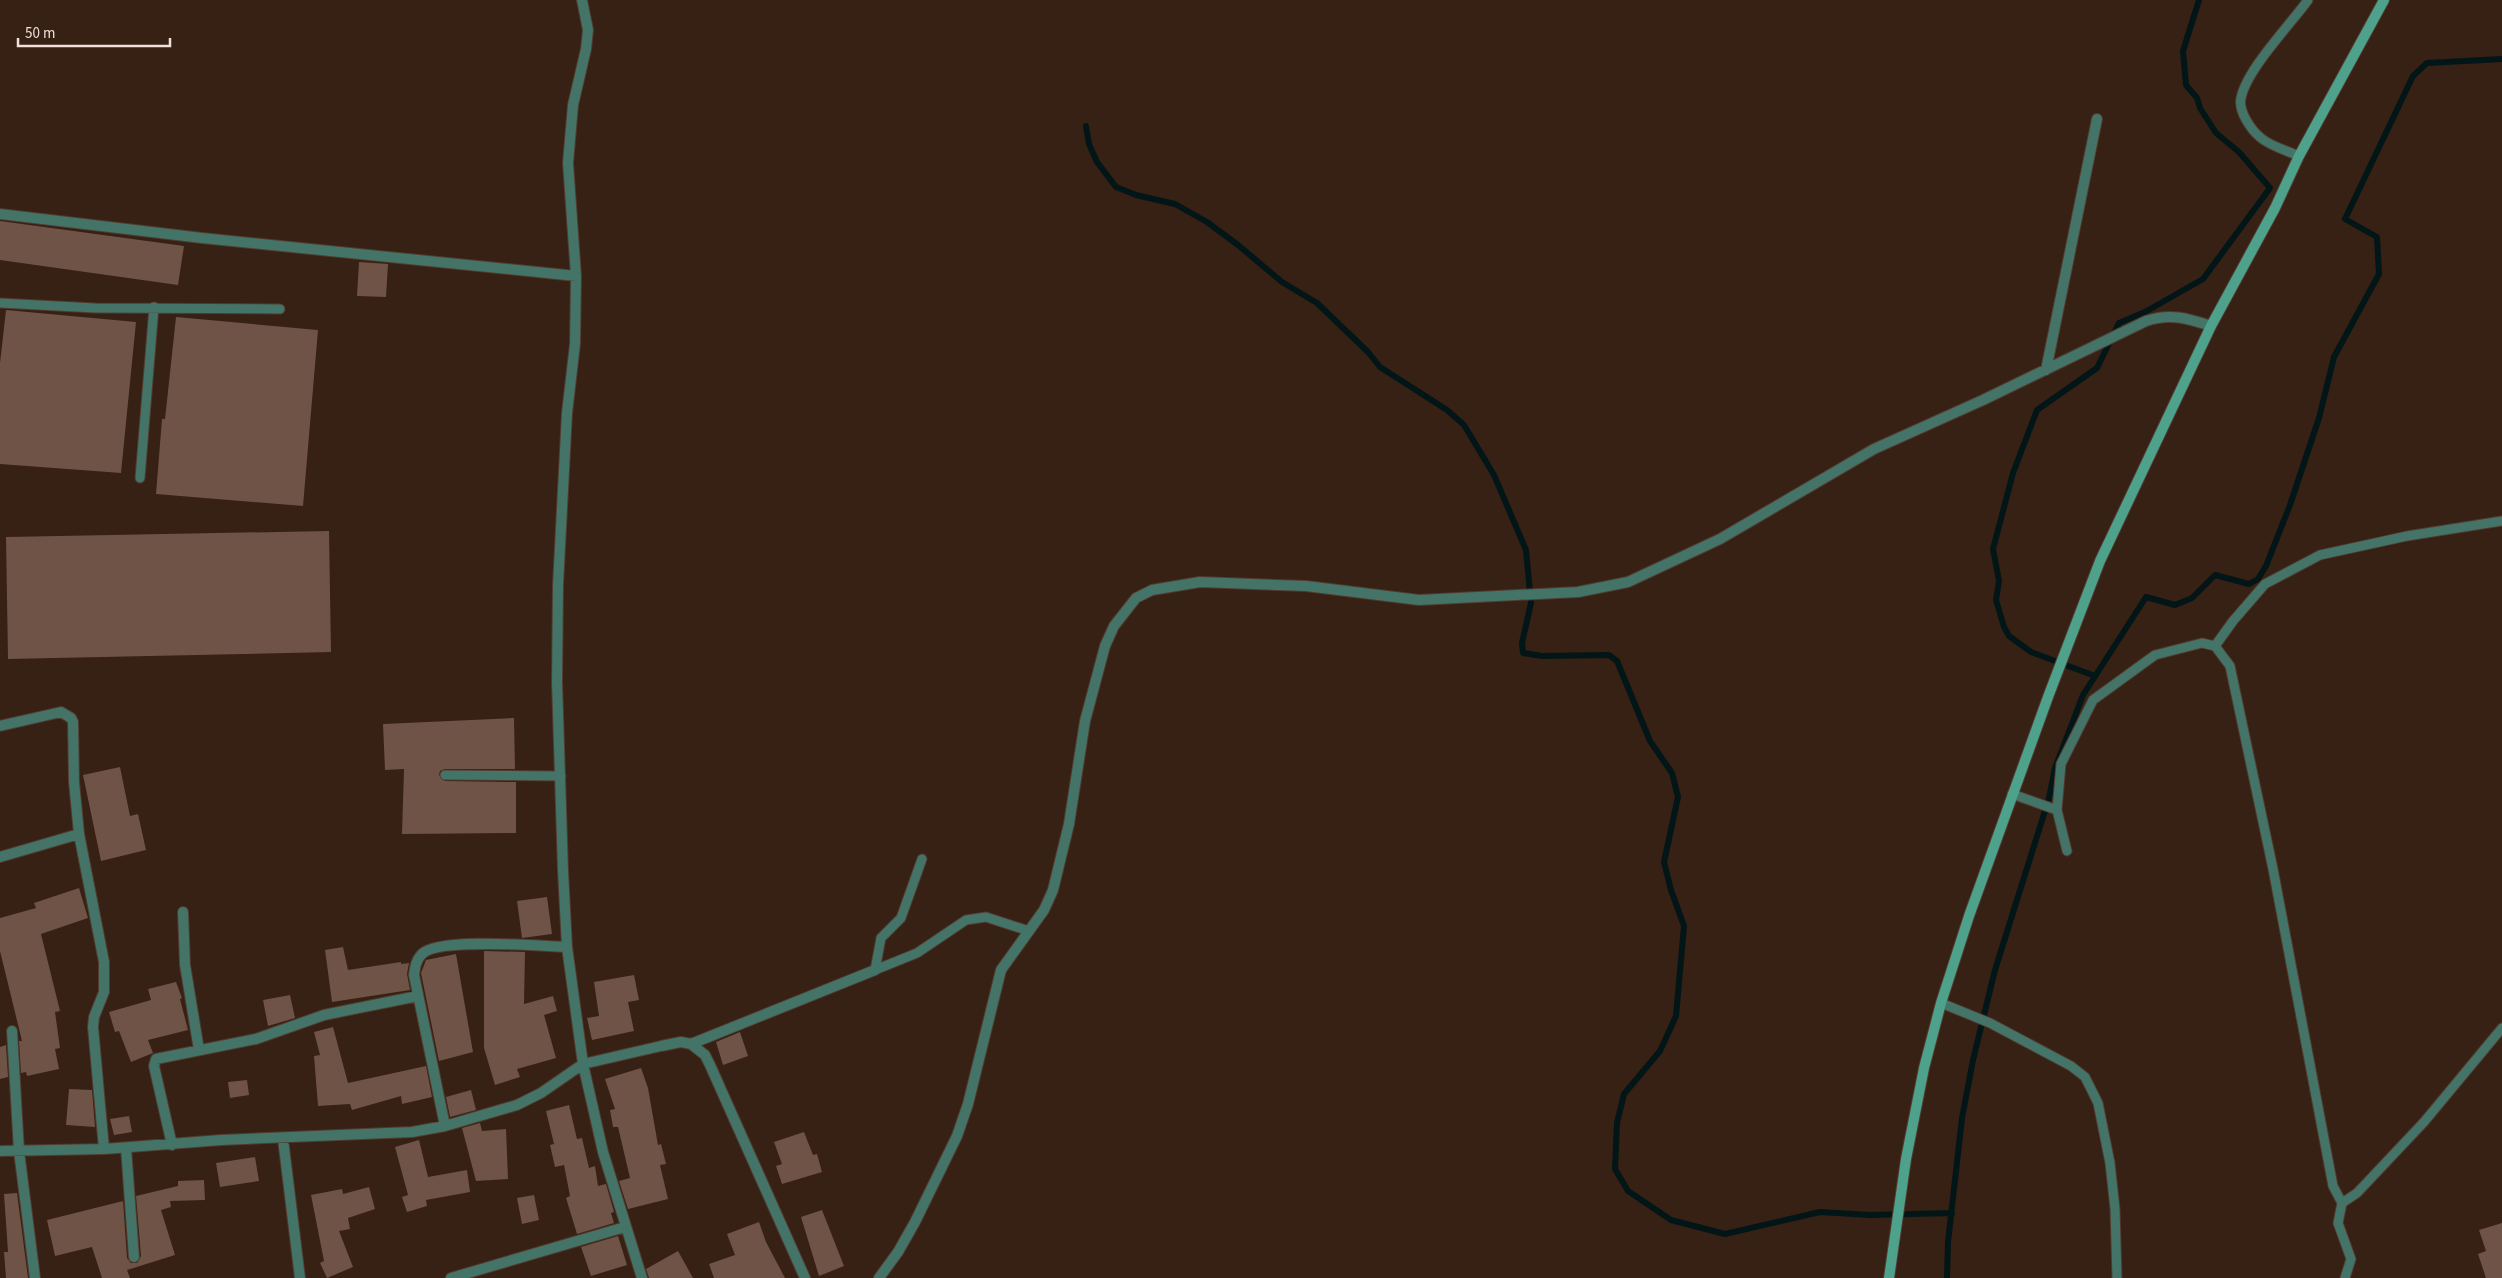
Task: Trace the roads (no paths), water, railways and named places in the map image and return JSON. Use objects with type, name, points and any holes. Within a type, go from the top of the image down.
[{"type":"street","points":[[582,0],[588,30],[586,50],[573,105],[568,164],[576,276],[575,344],[567,413],[558,585],[558,682],[567,947],[583,1064],[603,1152],[642,1278]]},
{"type":"street","points":[[1889,1278],[1906,1159],[1924,1068],[1941,1003],[2012,794],[2100,561],[2211,326],[2275,208],[2299,156],[2384,0]]},
{"type":"street","points":[[2046,370],[2097,119]]},
{"type":"street","points":[[0,214],[192,237],[576,276]]},
{"type":"street","points":[[879,1278],[898,1252],[915,1222],[957,1136],[968,1104],[1001,970],[1044,910],[1053,890],[1069,824],[1085,721],[1105,646],[1114,626],[1136,598],[1152,590],[1200,582],[1306,586],[1419,600],[1578,592],[1628,582],[1720,539],[1874,449],[2159,317],[2187,317],[2211,326]]},
{"type":"street","points":[[0,726],[61,712],[71,718],[79,834],[104,962],[104,992],[94,1017],[93,1027],[104,1149]]},
{"type":"street","points":[[0,857],[79,834]]},
{"type":"street","points":[[183,912],[185,965],[199,1050]]},
{"type":"street","points":[[445,1126],[414,975],[415,965],[423,953],[433,948],[461,944],[567,947]]},
{"type":"street","points":[[692,1044],[875,970]]},
{"type":"street","points":[[172,1145],[155,1061],[160,1058],[256,1039],[324,1014],[418,996]]},
{"type":"street","points":[[12,1031],[18,1151],[36,1278]]},
{"type":"street","points":[[0,1151],[126,1148],[221,1140],[412,1132],[445,1126],[517,1104],[541,1093],[583,1064],[681,1042],[692,1044],[705,1055],[805,1278]]},
{"type":"street","points":[[283,1138],[300,1278]]},
{"type":"street","points":[[126,1148],[134,1257]]},
{"type":"street","points":[[451,1278],[625,1227]]},
{"type":"lane","points":[[2299,156],[2261,139],[2242,111],[2240,99],[2255,69],[2308,0]]},
{"type":"lane","points":[[0,303],[95,308],[280,309]]},
{"type":"lane","points":[[140,478],[154,307]]},
{"type":"lane","points":[[2215,646],[2233,621],[2265,584],[2320,555],[2407,536],[2502,521]]},
{"type":"lane","points":[[2067,851],[2057,810],[2061,764],[2093,700],[2155,655],[2202,643],[2215,646],[2230,666],[2273,869],[2331,1180],[2342,1203],[2338,1223],[2351,1260],[2345,1278]]},
{"type":"lane","points":[[445,775],[561,776]]},
{"type":"lane","points":[[2012,794],[2057,810]]},
{"type":"lane","points":[[875,970],[881,938],[901,918],[922,859]]},
{"type":"lane","points":[[875,970],[917,953],[966,920],[986,917],[1029,931]]},
{"type":"lane","points":[[1941,1003],[1990,1023],[2071,1066],[2085,1078],[2098,1103],[2110,1163],[2115,1209],[2117,1278]]},
{"type":"lane","points":[[2342,1203],[2357,1193],[2424,1122],[2502,1028]]},
{"type":"waterway","points":[[2095,676],[2031,652],[2009,636],[2004,627],[1996,600],[1999,581],[1993,549],[2013,473],[2037,410],[2097,368],[2119,323],[2145,312],[2203,279],[2270,188],[2239,152],[2216,133],[2200,108],[2197,98],[2186,85],[2183,51],[2199,0]]},
{"type":"waterway","points":[[1947,1278],[1948,1242],[1962,1118],[1973,1060],[1995,970],[2049,798],[2055,768],[2083,695],[2146,597],[2175,605],[2192,598],[2215,575],[2249,584],[2258,579],[2266,566],[2290,505],[2319,418],[2334,357],[2379,274],[2377,237],[2345,219],[2413,76],[2427,63],[2502,59]]},
{"type":"waterway","points":[[1086,126],[1089,144],[1097,162],[1116,187],[1136,195],[1175,204],[1207,222],[1282,282],[1317,303],[1368,352],[1380,367],[1447,410],[1464,425],[1494,475],[1526,550],[1531,603],[1522,643],[1523,653],[1542,656],[1609,655],[1617,661],[1650,741],[1672,773],[1678,797],[1664,862],[1671,890],[1684,926],[1676,1016],[1660,1051],[1624,1094],[1617,1123],[1615,1169],[1628,1191],[1671,1220],[1725,1234],[1820,1212],[1870,1215],[1952,1213]]}]
